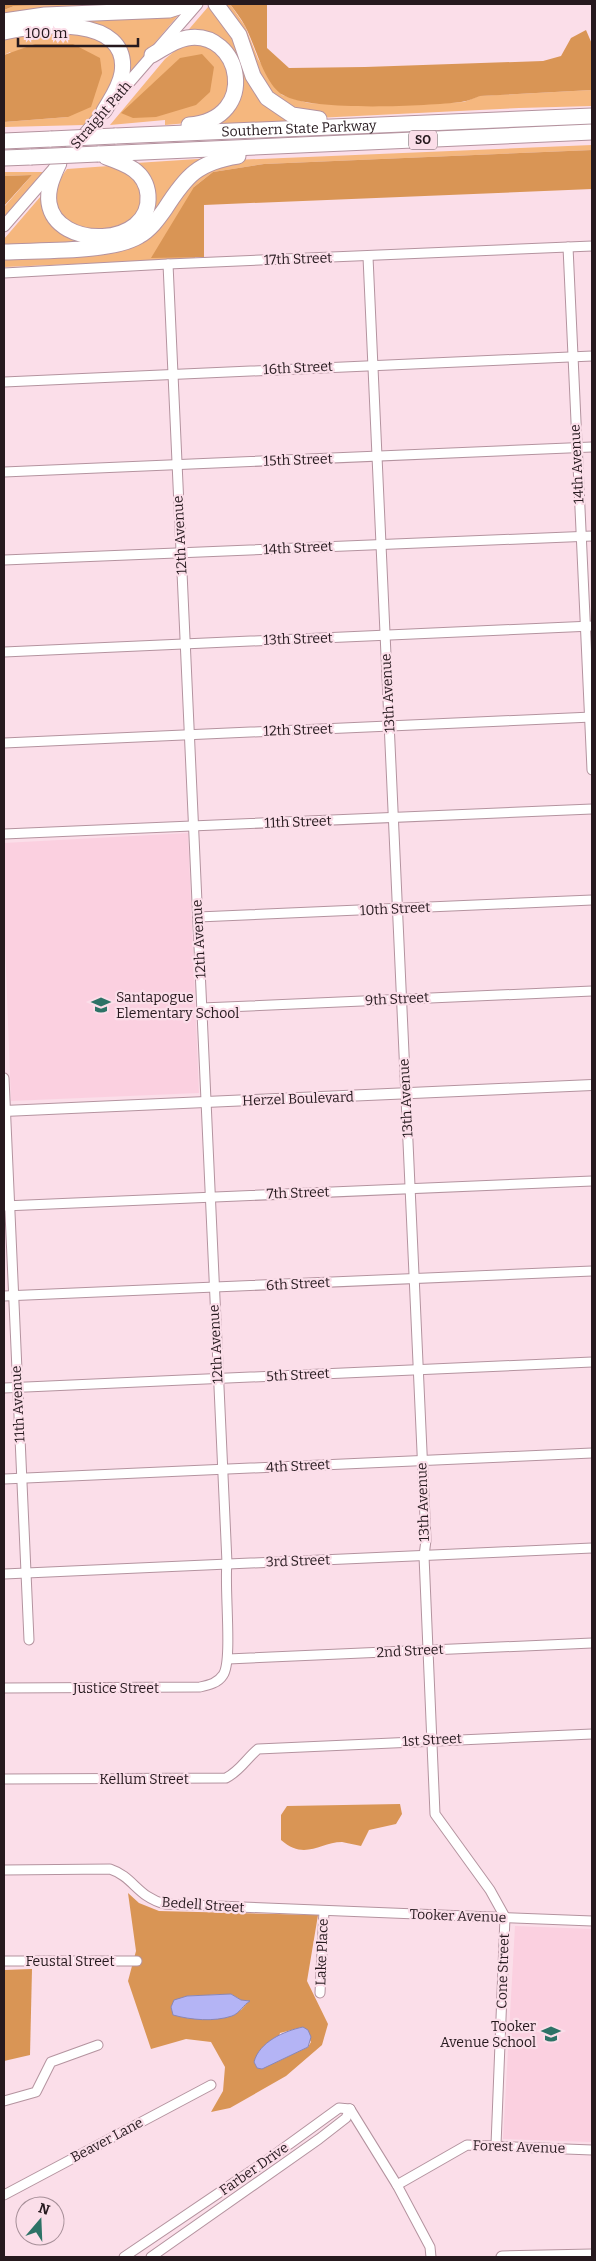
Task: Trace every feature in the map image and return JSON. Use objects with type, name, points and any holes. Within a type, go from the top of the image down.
[{"type":"highway","points":[[4,21],[45,15],[168,10],[188,4]]},
{"type":"highway","points":[[216,4],[239,36],[257,85],[278,108],[302,118],[370,124]]},
{"type":"highway","points":[[4,32],[60,26],[89,29],[106,36],[117,48],[123,66],[118,86],[104,111]]},
{"type":"highway","points":[[146,135],[212,119],[226,109],[236,87],[234,70],[230,59],[221,49],[206,40],[186,38],[152,55]]},
{"type":"highway","name":"Southern State Parkway","points":[[8,140],[592,116]]},
{"type":"highway","name":"Southern State Parkway","points":[[4,158],[592,132]]},
{"type":"highway","points":[[4,252],[107,247],[123,244],[137,238],[151,227],[184,180],[201,166],[223,158],[292,146]]},
{"type":"highway","points":[[59,163],[48,195],[54,217],[79,234],[97,237],[115,235],[131,228],[142,218],[147,205],[147,189],[141,175],[134,168],[98,154]]},
{"type":"main road","name":"Straight Path","points":[[4,226],[197,4]]},
{"type":"main road","points":[[502,2257],[592,2255]]},
{"type":"street","name":"17th Street","points":[[4,273],[592,246]]},
{"type":"street","name":"14th Avenue","points":[[568,248],[580,536],[589,626],[592,770]]},
{"type":"street","name":"13th Avenue","points":[[368,257],[376,456],[395,818],[436,1814],[490,1890],[505,1917]]},
{"type":"street","name":"12th Avenue","points":[[168,264],[227,1564],[225,1578],[228,1659],[224,1674]]},
{"type":"street","name":"16th Street","points":[[4,382],[592,356]]},
{"type":"street","name":"15th Street","points":[[4,472],[592,446]]},
{"type":"street","name":"14th Street","points":[[4,560],[592,536]]},
{"type":"street","name":"13th Street","points":[[4,652],[589,626]]},
{"type":"street","name":"12th Street","points":[[4,743],[591,717]]},
{"type":"street","name":"11th Street","points":[[4,834],[592,809]]},
{"type":"street","name":"10th Street","points":[[198,917],[592,900]]},
{"type":"street","name":"9th Street","points":[[202,1008],[592,991]]},
{"type":"street","name":"11th Avenue","points":[[4,1078],[7,1206],[14,1296],[29,1640]]},
{"type":"street","name":"Herzel Boulevard","points":[[4,1111],[592,1085]]},
{"type":"street","name":"7th Street","points":[[7,1206],[592,1181]]},
{"type":"street","name":"6th Street","points":[[4,1296],[592,1271]]},
{"type":"street","name":"5th Street","points":[[4,1388],[592,1362]]},
{"type":"street","name":"4th Street","points":[[4,1479],[592,1453]]},
{"type":"street","name":"3rd Street","points":[[4,1574],[592,1548]]},
{"type":"street","name":"2nd Street","points":[[228,1659],[592,1643]]},
{"type":"street","name":"Justice Street","points":[[4,1688],[200,1687],[214,1684],[224,1674]]},
{"type":"street","name":"1st Street","points":[[272,1748],[592,1734]]},
{"type":"street","name":"Kellum Street","points":[[4,1779],[226,1778],[237,1773],[249,1757],[258,1749],[272,1748]]},
{"type":"street","name":"Bedell Street","points":[[4,1870],[110,1869],[120,1872],[151,1901],[165,1904],[324,1911]]},
{"type":"street","name":"Tooker Avenue","points":[[324,1911],[592,1921]]},
{"type":"street","name":"Lake Place","points":[[320,1993],[324,1911]]},
{"type":"street","name":"Cone Street","points":[[496,2145],[505,1917]]},
{"type":"street","name":"Feustal Street","points":[[4,1961],[137,1961]]},
{"type":"street","points":[[4,2101],[36,2092],[51,2062],[98,2045]]},
{"type":"street","name":"Beaver Lane","points":[[4,2195],[211,2084]]},
{"type":"street","name":"Farber Drive","points":[[124,2257],[266,2161],[339,2108],[350,2109],[346,2118],[319,2139],[151,2257]]},
{"type":"street","points":[[350,2109],[397,2185],[430,2247],[431,2257]]},
{"type":"street","name":"Forest Avenue","points":[[397,2185],[467,2145],[592,2150]]},
{"type":"street","points":[[161,2232],[169,2244]]},
{"type":"shaded area","points":[[4,4],[108,4],[14,6],[4,10]]},
{"type":"shaded area","points":[[181,4],[4,18],[4,10],[14,6]]},
{"type":"shaded area","points":[[220,4],[230,4],[245,26],[258,59],[282,95],[308,103],[370,106],[464,102],[479,96],[592,90],[592,106],[316,118],[271,98]]},
{"type":"shaded area","points":[[230,4],[267,4],[267,48],[289,68],[543,61],[561,56],[571,38],[586,30],[592,44],[592,90],[480,96],[461,102],[397,106],[343,106],[298,100],[283,95],[270,82],[245,26]]},
{"type":"shaded area","points":[[212,6],[287,122],[213,126],[231,110],[231,55],[184,35],[208,7]]},
{"type":"shaded area","points":[[181,12],[125,78],[124,54],[64,19]]},
{"type":"shaded area","points":[[57,31],[86,34],[111,46],[120,69],[108,97],[84,125],[4,127],[4,122],[68,117],[10,52],[4,55],[4,38]]},
{"type":"shaded area","points":[[184,43],[209,47],[222,56],[228,69],[228,100],[199,122],[165,125],[165,120],[110,125],[165,59],[176,50],[184,47]]},
{"type":"shaded area","points":[[35,44],[73,44],[100,58],[102,73],[91,107],[68,117],[4,122],[4,55]]},
{"type":"shaded area","points":[[202,54],[214,67],[210,92],[196,105],[156,117],[133,118],[121,113],[180,58]]},
{"type":"shaded area","points":[[592,145],[592,150],[264,164],[213,172],[194,187],[195,259],[4,267],[4,257],[110,252],[200,172],[235,160]]},
{"type":"shaded area","points":[[592,150],[592,189],[204,205],[204,257],[151,258],[194,187],[213,172],[264,164]]},
{"type":"shaded area","points":[[213,158],[156,218],[149,214],[136,163]]},
{"type":"shaded area","points":[[109,166],[125,168],[144,190],[137,220],[104,234],[61,219],[55,193],[67,169]]},
{"type":"shaded area","points":[[4,172],[43,172],[4,217],[4,207],[32,175],[4,176]]},
{"type":"shaded area","points":[[32,175],[4,206],[4,176]]},
{"type":"shaded area","points":[[47,189],[44,199],[90,241],[4,250],[4,239]]},
{"type":"shaded area","name":"Santapogue Elementary School","points":[[188,833],[199,1093],[11,1101],[4,917],[4,843]]},
{"type":"shaded area","points":[[400,1804],[402,1814],[396,1824],[369,1830],[361,1846],[342,1842],[305,1850],[290,1846],[281,1840],[281,1815],[287,1806]]},
{"type":"shaded area","points":[[128,1893],[139,1903],[159,1911],[318,1915],[307,1981],[328,2024],[322,2045],[286,2076],[230,2108],[211,2112],[223,2091],[225,2067],[211,2042],[186,2039],[151,2049],[128,1981],[136,1951]],"holes":[[[231,1994],[241,2000],[249,2001],[241,2010],[208,2020],[199,2018],[187,1996]],[[303,2027],[311,2042],[308,2047],[270,2065],[280,2033]]]},
{"type":"shaded area","name":"Tooker Avenue School","points":[[515,1926],[592,1929],[592,2142],[503,2139]]},
{"type":"shaded area","points":[[32,1969],[30,2055],[4,2061],[4,1970]]},
{"type":"water","points":[[231,1994],[241,2000],[250,2001],[232,2016],[202,2020],[173,2015],[171,2007],[174,2000],[187,1996]]},
{"type":"water","points":[[303,2027],[308,2030],[311,2037],[308,2047],[262,2069],[257,2068],[254,2062],[261,2049],[267,2043],[288,2031]]},
{"type":"place","name":"Santapogue Elementary School","points":[[101,1005]]},
{"type":"place","name":"Tooker Avenue School","points":[[551,2034]]}]
